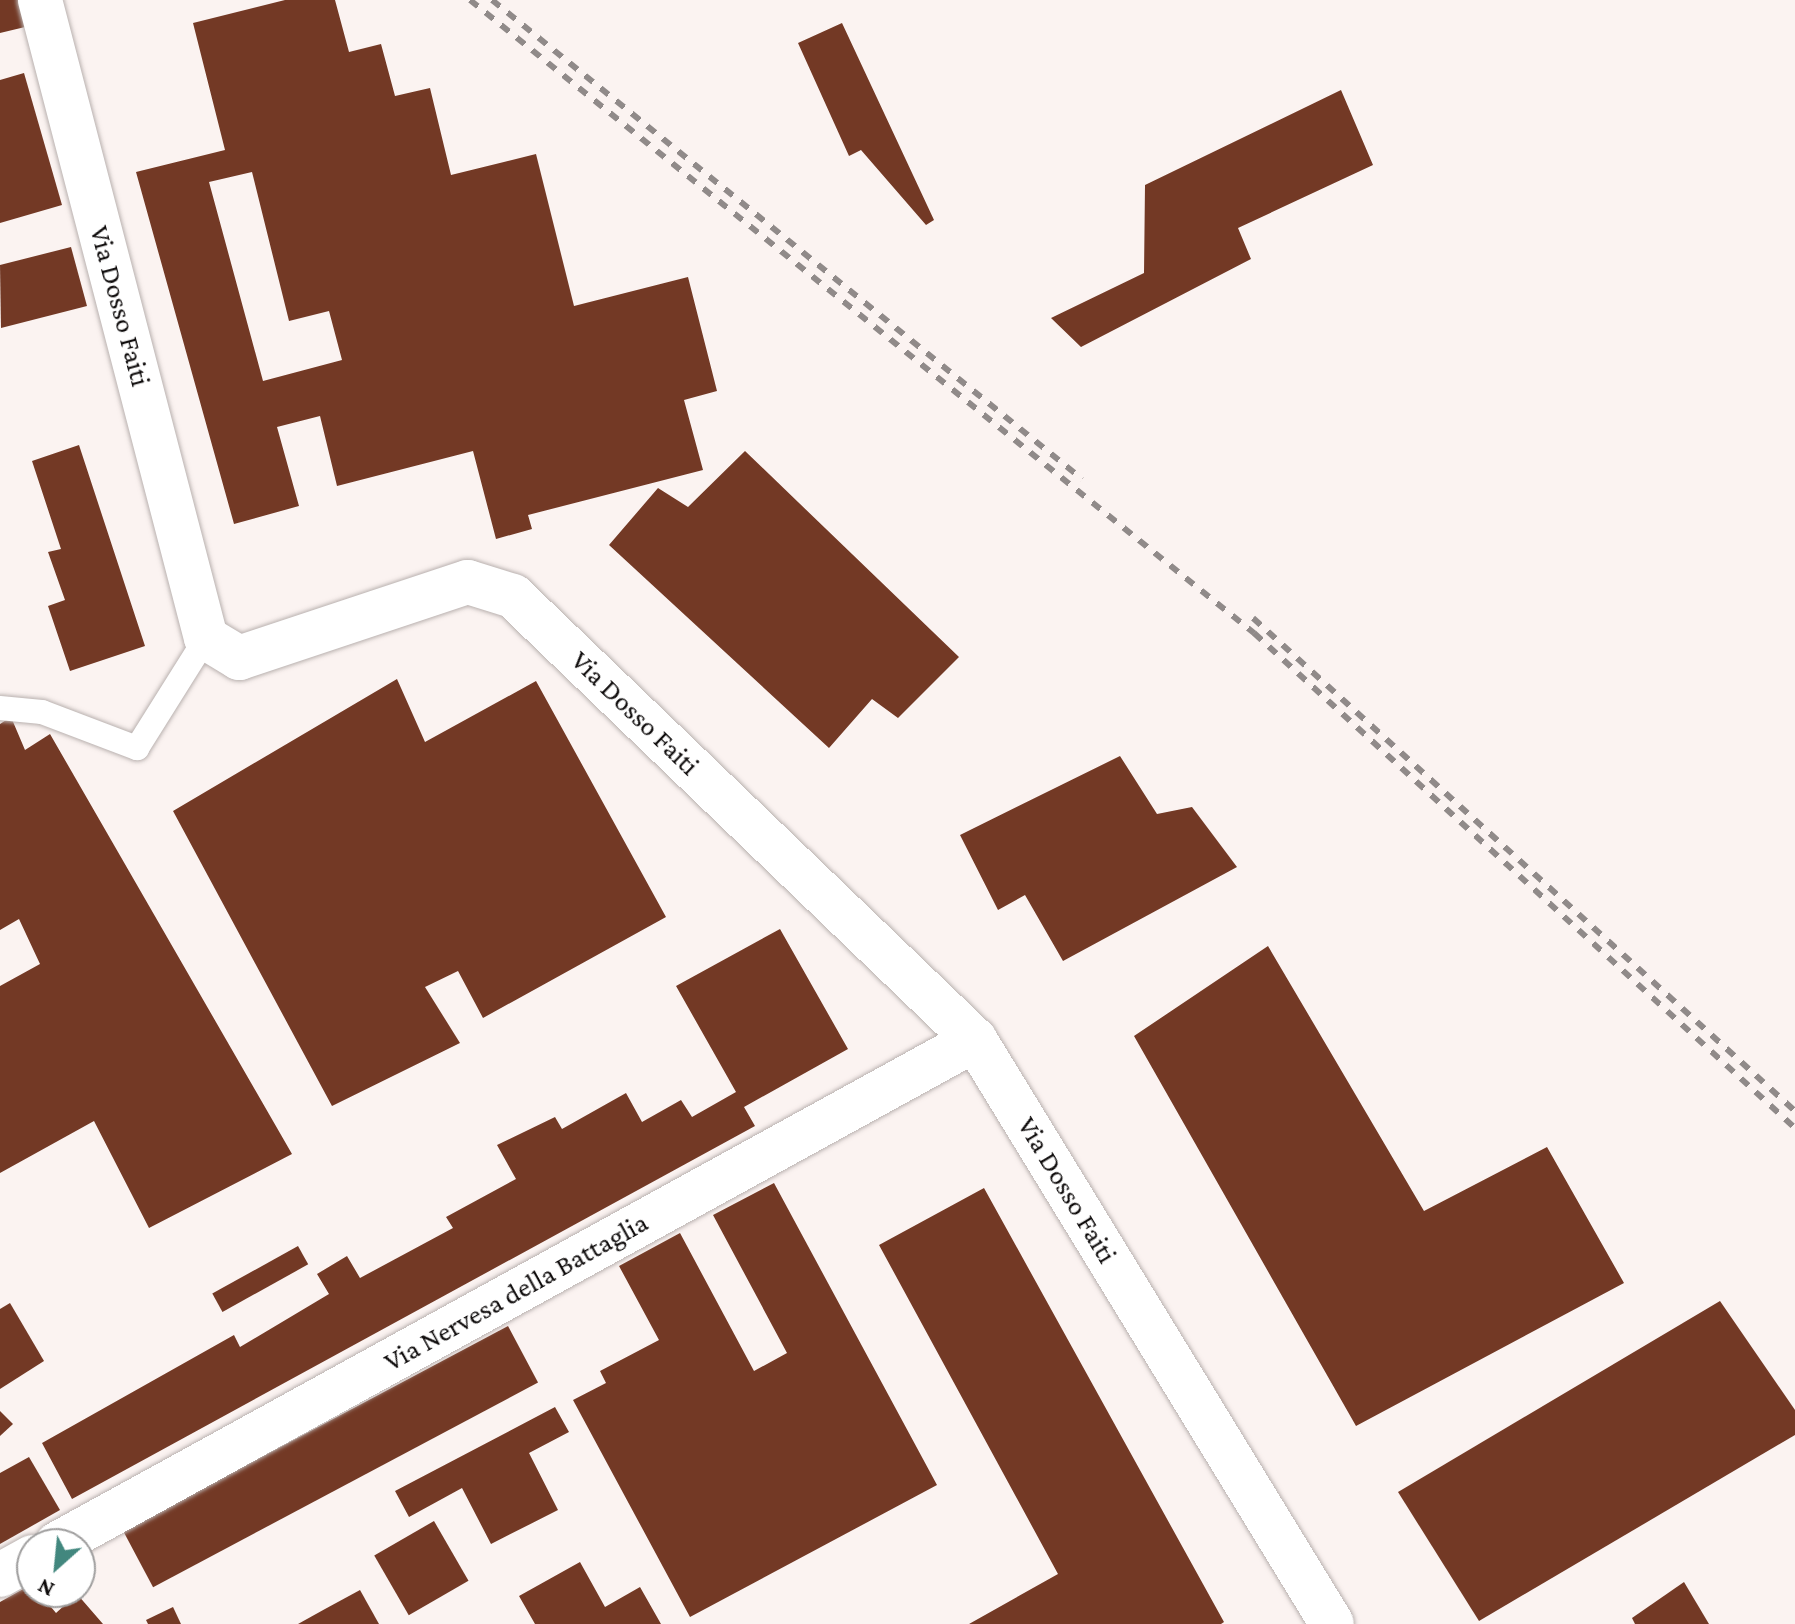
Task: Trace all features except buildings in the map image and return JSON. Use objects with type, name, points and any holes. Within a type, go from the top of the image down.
[{"type":"street","name":"Via Dosso Faiti","points":[[40,0],[206,638],[239,658],[468,582],[513,596],[975,1040],[1332,1624]]},
{"type":"street","name":"Via Nervesa della Battaglia","points":[[86,1528],[975,1040]]},
{"type":"lane","points":[[0,708],[42,712],[137,748],[206,638]]},
{"type":"railway","points":[[470,0],[1254,633],[1795,1128]]},
{"type":"railway","points":[[492,0],[1082,479]]},
{"type":"railway","points":[[1253,618],[1795,1111]]}]
